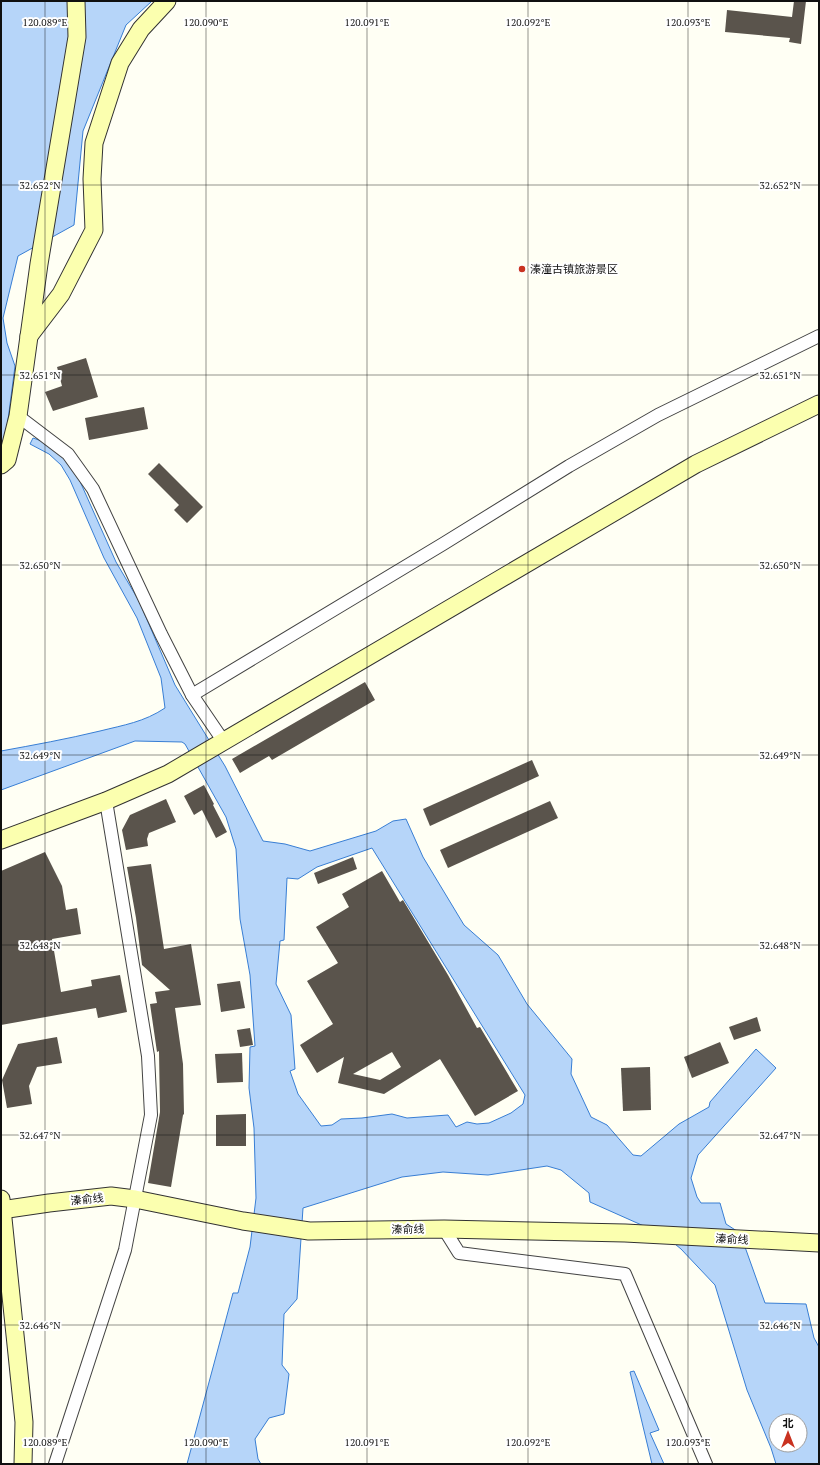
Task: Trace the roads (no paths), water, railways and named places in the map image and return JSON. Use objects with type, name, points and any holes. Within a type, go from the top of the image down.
[{"type":"street","points":[[1,465],[7,460],[18,416],[28,338],[77,37],[76,1]]},
{"type":"street","points":[[28,338],[61,294],[94,230],[92,179],[94,143],[120,63],[141,29],[167,1]]},
{"type":"street","points":[[192,695],[443,544],[569,466],[651,419],[819,336]]},
{"type":"street","points":[[1,840],[106,801],[168,774],[696,464],[819,404]]},
{"type":"street","points":[[18,416],[68,454],[93,489],[161,634],[192,695],[224,742]]},
{"type":"street","points":[[55,1464],[125,1250],[151,1115],[148,1056],[106,801]]},
{"type":"street","name":"溱俞线","points":[[2,1206],[50,1203],[111,1196],[135,1199],[242,1221],[309,1231],[444,1229],[625,1233],[819,1243]]},
{"type":"street","points":[[2,1206],[24,1422],[23,1464]]},
{"type":"street","points":[[444,1229],[459,1253],[625,1274],[706,1464]]},
{"type":"water","points":[[1,1],[152,1],[126,25],[83,131],[74,225],[18,256],[3,318],[7,343],[15,366],[5,443],[1,446]]},
{"type":"water","points":[[33,438],[59,447],[70,459],[116,562],[139,601],[175,685],[225,766],[263,841],[285,844],[310,851],[376,831],[393,821],[406,819],[423,857],[464,925],[498,955],[527,1004],[572,1059],[571,1074],[591,1117],[607,1125],[633,1155],[641,1156],[679,1124],[709,1107],[710,1102],[756,1049],[776,1068],[698,1155],[691,1178],[697,1197],[701,1203],[720,1203],[726,1224],[740,1233],[765,1303],[806,1304],[814,1338],[819,1347],[819,1464],[776,1464],[773,1453],[808,1453],[808,1413],[768,1413],[768,1441],[747,1390],[715,1285],[681,1249],[664,1235],[590,1202],[589,1193],[561,1170],[547,1166],[488,1175],[443,1172],[402,1177],[303,1208],[297,1299],[284,1314],[282,1365],[289,1374],[284,1414],[269,1418],[255,1439],[258,1459],[261,1464],[187,1464],[233,1293],[238,1293],[250,1247],[256,1198],[254,1128],[249,1088],[250,1047],[255,1046],[250,975],[240,919],[236,849],[226,817],[185,744],[182,742],[135,741],[1,790],[1,751],[126,725],[149,717],[165,708],[161,678],[137,618],[104,558],[70,480],[61,465],[49,454],[30,444]],"holes":[[[372,848],[525,1095],[523,1104],[511,1113],[489,1123],[477,1124],[467,1122],[456,1127],[448,1115],[407,1118],[392,1114],[341,1119],[332,1125],[321,1126],[298,1094],[290,1071],[295,1069],[291,1015],[276,984],[280,941],[284,940],[287,878],[298,879],[317,867]]]},
{"type":"water","points":[[634,1371],[659,1430],[650,1433],[664,1464],[652,1464],[630,1372]]},
{"type":"place","name":"溱潼古镇旅游景区","points":[[522,269]]}]
